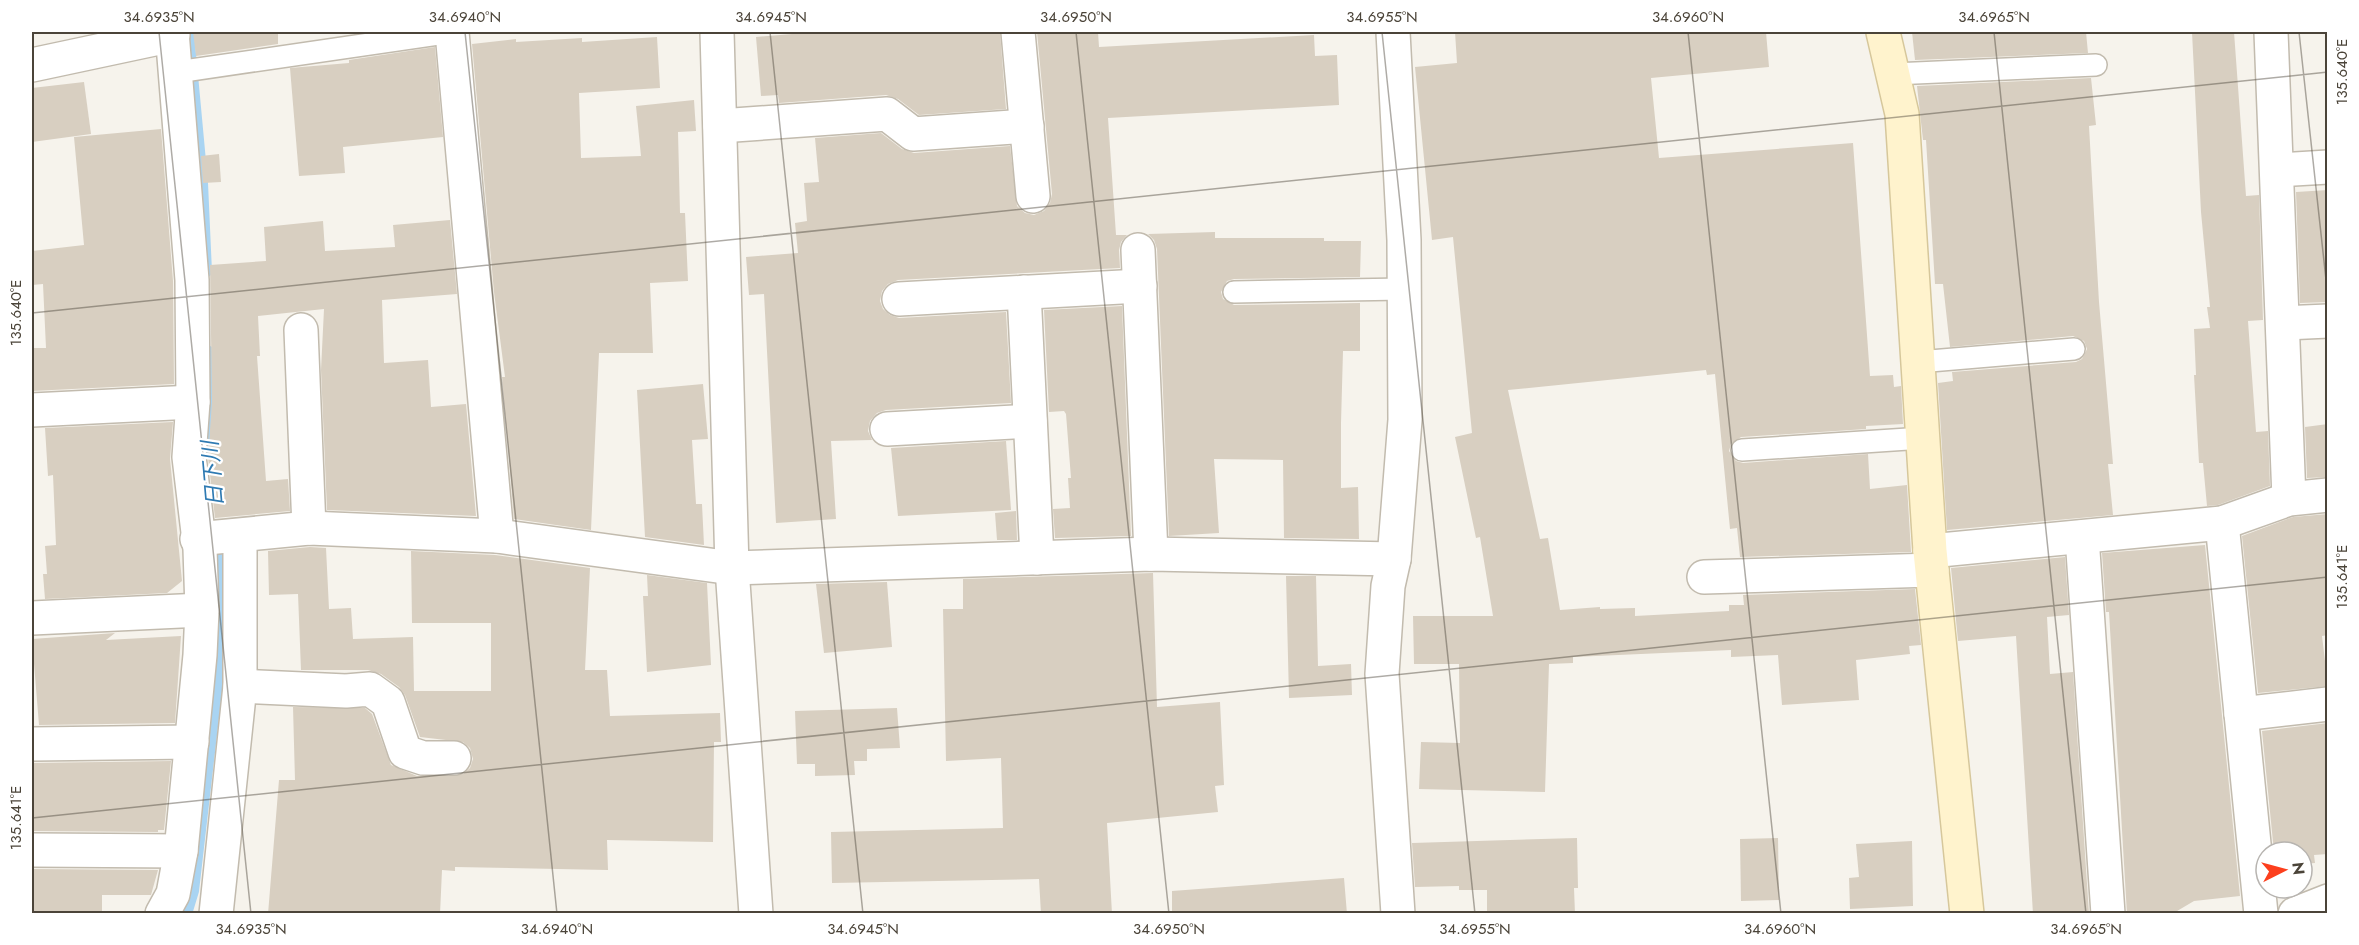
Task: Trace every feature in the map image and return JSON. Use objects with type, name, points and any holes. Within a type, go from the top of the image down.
[{"type":"street","points":[[452,32],[497,536]]},
{"type":"street","points":[[717,32],[732,568],[756,914]]},
{"type":"street","points":[[1018,32],[1033,196]]},
{"type":"street","points":[[1393,32],[1404,288],[1404,420],[1394,559],[1388,586],[1382,674],[1398,914]]},
{"type":"street","points":[[1883,32],[1902,114],[1931,561],[1966,914]]},
{"type":"street","points":[[2271,32],[2289,499]]},
{"type":"street","points":[[32,65],[172,33],[189,71],[193,402],[189,457],[219,537],[240,686],[216,914]]},
{"type":"street","points":[[720,126],[887,114],[913,134],[1027,126]]},
{"type":"street","points":[[2278,170],[2328,167]]},
{"type":"street","points":[[1138,250],[1151,554]]},
{"type":"street","points":[[899,299],[1140,286]]},
{"type":"street","points":[[1023,292],[1037,558]]},
{"type":"street","points":[[2283,323],[2328,321]]},
{"type":"street","points":[[302,330],[309,528]]},
{"type":"street","points":[[32,410],[193,402]]},
{"type":"street","points":[[887,429],[1030,421]]},
{"type":"street","points":[[1704,577],[1931,561],[2082,537],[2222,523],[2289,499],[2328,495]]},
{"type":"street","points":[[2222,523],[2261,914]]},
{"type":"street","points":[[219,537],[309,528],[497,536],[732,568],[1151,554],[1394,559]]},
{"type":"street","points":[[162,914],[173,894],[181,851],[202,610],[219,537]]},
{"type":"street","points":[[2082,537],[2108,914]]},
{"type":"street","points":[[32,618],[202,610]]},
{"type":"street","points":[[240,686],[345,691],[370,689],[388,702],[405,752],[423,758],[453,758]]},
{"type":"street","points":[[2241,714],[2328,704]]},
{"type":"street","points":[[32,744],[192,742]]},
{"type":"street","points":[[32,850],[181,851]]},
{"type":"street","points":[[2295,914],[2328,901]]},
{"type":"lane","points":[[189,71],[452,32]]},
{"type":"lane","points":[[1893,74],[2096,65]]},
{"type":"lane","points":[[1234,292],[1404,288]]},
{"type":"lane","points":[[1918,362],[2074,350]]},
{"type":"lane","points":[[1742,450],[1923,438]]},
{"type":"building","points":[[193,32],[278,32],[278,44],[196,56]]},
{"type":"building","points":[[816,32],[1000,32],[1006,109],[919,115],[898,99],[886,95],[779,103],[778,95],[761,96],[756,37]]},
{"type":"building","points":[[1037,32],[1098,32],[1099,47],[1314,35],[1315,56],[1337,55],[1339,105],[1108,118],[1116,235],[1127,235],[1121,242],[1119,250],[1120,268],[898,280],[888,284],[882,291],[880,301],[883,309],[899,318],[1006,312],[1011,403],[886,410],[877,413],[870,421],[868,431],[872,440],[831,441],[836,519],[776,523],[764,294],[749,295],[746,257],[798,253],[795,223],[807,221],[804,183],[819,182],[815,138],[881,133],[902,149],[914,153],[1010,146],[1017,206],[1025,213],[1034,215],[1044,211],[1050,203],[1052,194]]},
{"type":"building","points":[[1455,32],[1766,32],[1769,67],[1651,78],[1659,158],[1853,143],[1870,376],[1893,375],[1894,387],[1901,386],[1903,424],[1866,426],[1866,429],[1741,437],[1731,444],[1729,451],[1736,461],[1743,463],[1868,454],[1870,489],[1907,485],[1911,552],[1740,557],[1737,528],[1730,529],[1715,374],[1707,375],[1706,370],[1508,390],[1540,539],[1548,538],[1560,610],[1600,607],[1600,609],[1635,608],[1635,616],[1729,611],[1729,605],[1744,605],[1743,595],[1915,589],[1921,645],[1909,646],[1910,654],[1856,660],[1859,700],[1782,705],[1778,655],[1731,657],[1731,650],[1573,657],[1573,663],[1549,664],[1545,792],[1419,789],[1421,742],[1460,743],[1459,664],[1414,664],[1413,616],[1493,616],[1480,537],[1476,538],[1455,437],[1472,433],[1453,237],[1432,240],[1415,67],[1457,63]]},
{"type":"building","points":[[1912,32],[2086,32],[2088,53],[1915,60]]},
{"type":"building","points":[[2192,32],[2234,32],[2246,196],[2259,195],[2263,320],[2248,321],[2256,432],[2268,431],[2270,486],[2218,505],[2207,506],[2203,463],[2199,463],[2194,329],[2210,328],[2207,307],[2210,307],[2201,212]]},
{"type":"building","points":[[657,37],[660,88],[579,93],[581,158],[641,156],[636,106],[694,100],[696,131],[678,132],[680,213],[685,213],[688,281],[650,283],[653,353],[599,353],[591,530],[514,519],[502,377],[505,377],[494,292],[472,44],[516,39],[516,42],[582,38],[582,42]]},
{"type":"building","points":[[435,47],[443,137],[343,147],[345,173],[299,176],[290,68],[349,63],[349,60]]},
{"type":"building","points":[[2091,78],[2096,125],[2089,126],[2099,302],[2113,464],[2108,464],[2113,515],[1947,530],[1938,383],[1953,381],[1952,372],[2076,362],[2082,359],[2087,349],[2084,341],[2073,336],[1950,347],[1943,284],[1935,284],[1926,140],[1923,140],[1917,86]]},
{"type":"building","points":[[84,82],[91,134],[32,142],[32,88]]},
{"type":"building","points":[[161,129],[173,281],[174,384],[32,391],[32,348],[46,348],[43,284],[32,285],[32,251],[84,245],[74,137]]},
{"type":"building","points":[[219,154],[221,182],[203,183],[201,156]]},
{"type":"building","points":[[2328,190],[2328,302],[2300,303],[2296,192]]},
{"type":"building","points":[[450,220],[457,294],[382,300],[384,363],[428,360],[431,407],[466,404],[476,516],[327,510],[321,370],[324,309],[258,316],[260,356],[257,356],[266,481],[288,479],[290,511],[215,518],[208,457],[212,402],[210,265],[266,261],[264,227],[323,221],[325,251],[395,247],[393,225]]},
{"type":"building","points":[[1215,232],[1215,238],[1324,238],[1324,241],[1361,241],[1360,277],[1234,279],[1227,281],[1221,292],[1223,299],[1234,305],[1360,303],[1360,351],[1343,351],[1341,423],[1341,488],[1358,487],[1359,539],[1284,538],[1283,460],[1214,459],[1219,533],[1169,536],[1157,249],[1154,240],[1148,234]]},
{"type":"building","points":[[1122,306],[1131,536],[1055,538],[1053,509],[1070,508],[1068,478],[1071,478],[1066,414],[1064,411],[1049,412],[1044,310]]},
{"type":"building","points":[[703,384],[708,439],[692,440],[696,504],[702,504],[704,545],[645,537],[637,390]]},
{"type":"building","points":[[173,422],[170,459],[182,581],[167,593],[45,599],[43,574],[47,574],[45,546],[56,545],[53,475],[48,476],[45,428]]},
{"type":"building","points":[[2328,424],[2328,477],[2307,478],[2305,427]]},
{"type":"building","points":[[1006,441],[1011,510],[898,516],[891,448]]},
{"type":"building","points":[[1016,511],[1017,540],[997,540],[995,513]]},
{"type":"building","points":[[2328,514],[2328,635],[2322,636],[2328,686],[2258,693],[2242,536],[2293,517]]},
{"type":"building","points":[[2205,545],[2240,896],[2194,901],[2172,914],[2127,914],[2109,612],[2106,612],[2102,553]]},
{"type":"building","points":[[310,547],[326,548],[329,609],[351,608],[353,639],[413,637],[414,691],[491,691],[491,623],[412,623],[411,551],[495,555],[590,568],[585,670],[607,670],[610,716],[720,713],[721,742],[714,742],[713,842],[607,840],[608,870],[455,867],[455,871],[442,870],[440,914],[268,914],[279,780],[295,780],[293,707],[365,708],[372,714],[391,765],[417,776],[463,774],[470,768],[473,759],[470,748],[463,742],[420,737],[405,695],[399,687],[381,674],[368,670],[301,670],[298,594],[269,595],[268,551]]},
{"type":"building","points":[[2065,557],[2069,615],[2047,617],[2050,674],[2073,672],[2089,914],[2033,914],[2016,636],[1958,641],[1951,568]]},
{"type":"building","points":[[1153,573],[1157,707],[1220,702],[1224,785],[1215,786],[1218,812],[1107,823],[1112,914],[1041,914],[1039,879],[832,883],[831,832],[1003,828],[1001,758],[946,761],[943,609],[963,609],[963,579]]},
{"type":"building","points":[[647,575],[707,583],[711,665],[647,672],[643,596],[648,596]]},
{"type":"building","points":[[1286,576],[1316,576],[1318,666],[1351,664],[1352,695],[1289,698]]},
{"type":"building","points":[[887,582],[892,647],[824,653],[816,584]]},
{"type":"building","points":[[115,633],[106,640],[181,636],[175,723],[39,725],[32,639]]},
{"type":"building","points":[[897,708],[900,748],[867,749],[867,761],[854,761],[855,775],[815,776],[815,764],[797,764],[795,711]]},
{"type":"building","points":[[2328,723],[2328,854],[2314,855],[2314,840],[2273,840],[2262,731]]},
{"type":"building","points":[[171,761],[164,830],[158,830],[158,832],[32,831],[32,763]]},
{"type":"building","points":[[1577,838],[1578,888],[1574,888],[1575,914],[1487,914],[1487,890],[1459,890],[1459,886],[1415,887],[1412,843]]},
{"type":"building","points":[[1778,838],[1779,900],[1741,901],[1740,839]]},
{"type":"building","points":[[1912,841],[1913,906],[1850,909],[1849,878],[1859,877],[1856,844]]},
{"type":"building","points":[[32,869],[158,870],[151,895],[102,895],[102,914],[32,914]]},
{"type":"building","points":[[1344,878],[1347,914],[1172,914],[1172,891]]},
{"type":"waterway","name":"日下川","points":[[189,32],[203,183],[207,272]]},
{"type":"waterway","name":"日下川","points":[[209,351],[209,452]]},
{"type":"waterway","name":"日下川","points":[[187,914],[194,891],[222,648],[223,574],[219,539]]}]
